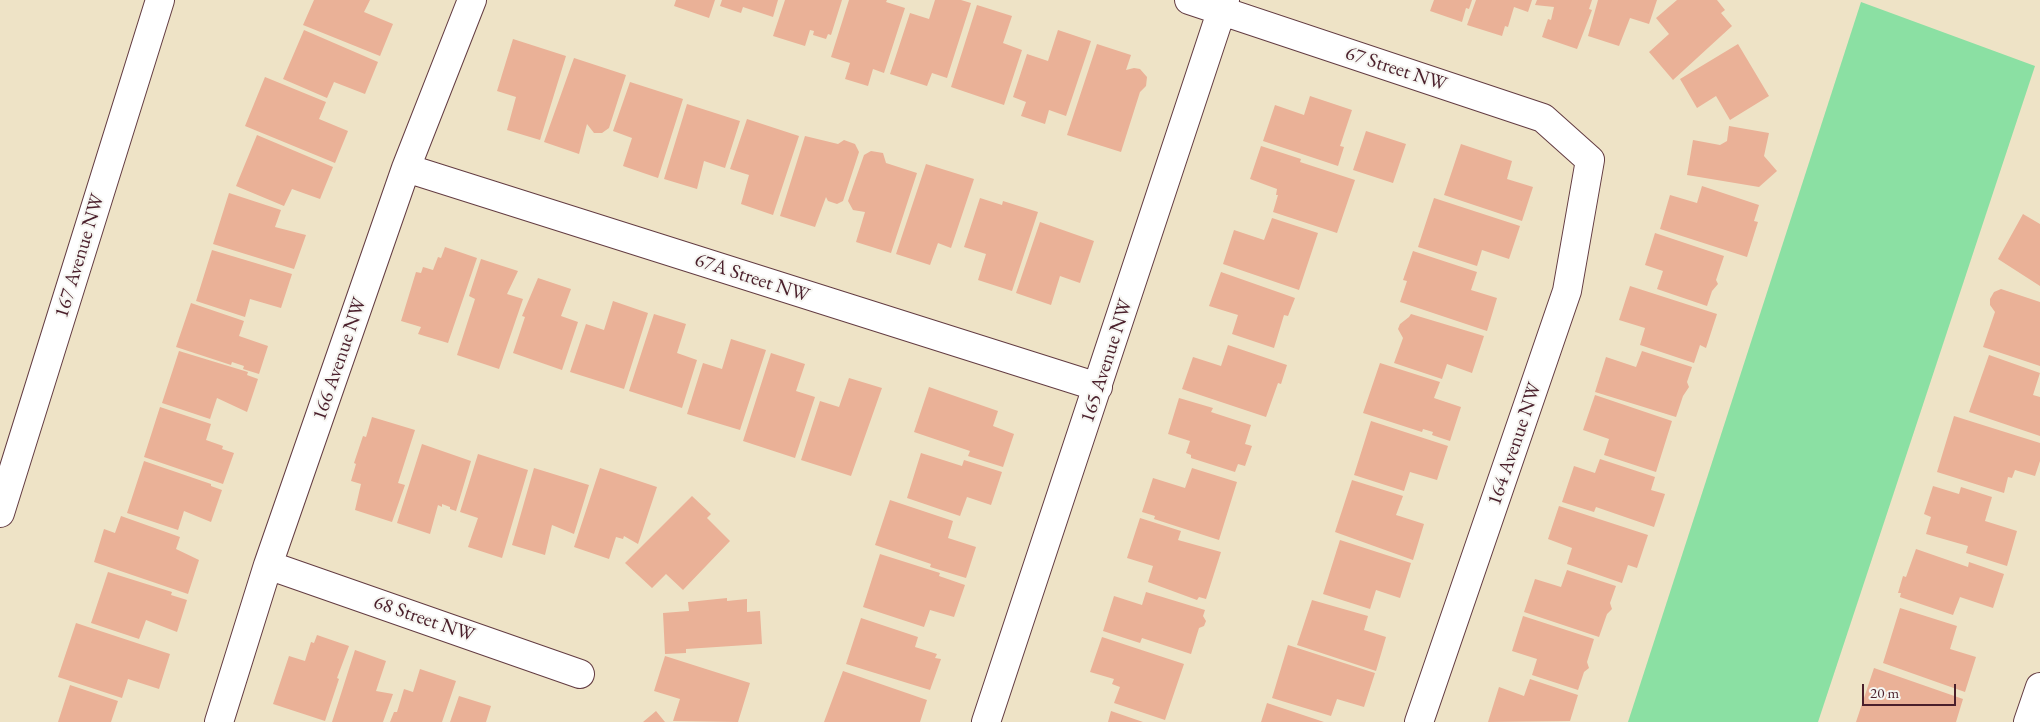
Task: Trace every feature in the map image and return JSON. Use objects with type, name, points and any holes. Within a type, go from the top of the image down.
[{"type":"street","name":"167 Avenue NW","points":[[0,513],[160,0]]},
{"type":"street","name":"166 Avenue NW","points":[[219,722],[268,565],[406,168],[472,0]]},
{"type":"street","name":"67 Street NW","points":[[1189,0],[1223,5],[1543,118],[1590,160]]},
{"type":"street","name":"165 Avenue NW","points":[[986,722],[1223,5]]},
{"type":"street","name":"164 Avenue NW","points":[[1420,722],[1567,291],[1590,160]]},
{"type":"street","name":"67A Street NW","points":[[406,168],[1098,387]]},
{"type":"street","name":"68 Street NW","points":[[268,565],[580,674]]},
{"type":"street","points":[[2028,722],[2040,687]]},
{"type":"green space","points":[[1861,2],[2035,66],[1818,722],[1628,722]]},
{"type":"building","points":[[314,0],[370,0],[364,12],[393,24],[380,56],[303,25]]},
{"type":"building","points":[[676,0],[715,0],[709,18],[674,6]]},
{"type":"building","points":[[722,0],[778,0],[773,17],[743,7],[741,13],[720,6]]},
{"type":"building","points":[[785,0],[842,0],[831,35],[828,34],[826,39],[813,35],[814,31],[810,30],[805,46],[773,36]]},
{"type":"building","points":[[849,0],[887,0],[886,2],[905,8],[884,73],[873,69],[868,86],[845,79],[850,63],[831,57]]},
{"type":"building","points":[[935,0],[961,0],[971,3],[947,78],[932,73],[927,86],[890,74],[910,13],[929,19]]},
{"type":"building","points":[[1434,0],[1472,0],[1469,9],[1466,8],[1462,22],[1430,11]]},
{"type":"building","points":[[1476,0],[1532,0],[1528,12],[1514,7],[1508,27],[1505,26],[1502,36],[1467,25]]},
{"type":"building","points":[[1537,0],[1592,0],[1589,9],[1592,10],[1577,49],[1542,37],[1548,19],[1551,20],[1554,7],[1535,5]]},
{"type":"building","points":[[1598,0],[1657,0],[1649,24],[1630,18],[1619,46],[1588,36]]},
{"type":"building","points":[[1677,0],[1717,0],[1725,10],[1721,13],[1732,26],[1673,80],[1649,52],[1669,34],[1656,18]]},
{"type":"building","points":[[977,5],[1012,16],[1003,43],[1022,50],[1004,105],[951,87]]},
{"type":"building","points":[[304,30],[378,62],[365,94],[334,82],[327,98],[283,79]]},
{"type":"building","points":[[1058,30],[1091,41],[1066,116],[1049,110],[1045,124],[1021,116],[1026,102],[1013,97],[1027,54],[1048,61]]},
{"type":"building","points":[[513,39],[566,56],[540,140],[507,130],[516,97],[497,91]]},
{"type":"building","points":[[1097,44],[1131,55],[1126,70],[1140,69],[1147,77],[1146,86],[1140,92],[1121,152],[1067,135]]},
{"type":"building","points":[[1738,44],[1769,96],[1730,120],[1716,96],[1697,108],[1680,79]]},
{"type":"building","points":[[574,58],[626,75],[609,128],[602,133],[594,133],[587,124],[579,154],[544,142]]},
{"type":"building","points":[[265,77],[326,102],[319,119],[348,131],[335,163],[245,126]]},
{"type":"building","points":[[630,82],[683,99],[658,178],[623,166],[632,138],[613,131]]},
{"type":"building","points":[[1310,96],[1352,110],[1340,146],[1344,147],[1338,166],[1263,141],[1275,105],[1304,115]]},
{"type":"building","points":[[687,104],[740,121],[725,168],[704,161],[697,189],[664,179]]},
{"type":"building","points":[[747,119],[799,136],[773,215],[741,204],[749,175],[730,169]]},
{"type":"building","points":[[1729,126],[1769,133],[1764,156],[1777,171],[1759,187],[1687,175],[1693,140],[1720,145],[1727,141]]},
{"type":"building","points":[[1366,131],[1406,144],[1393,183],[1353,170]]},
{"type":"building","points":[[257,135],[333,167],[320,199],[292,189],[284,206],[236,186]]},
{"type":"building","points":[[805,136],[838,144],[844,140],[855,144],[859,152],[843,201],[837,204],[828,201],[826,197],[815,227],[780,216]]},
{"type":"building","points":[[1461,144],[1512,161],[1507,179],[1533,187],[1522,221],[1444,195]]},
{"type":"building","points":[[1261,146],[1301,159],[1300,162],[1355,180],[1337,233],[1273,212],[1278,195],[1276,195],[1277,189],[1250,179]]},
{"type":"building","points":[[871,151],[883,153],[886,163],[917,173],[891,253],[856,242],[865,212],[853,210],[848,201],[864,155]]},
{"type":"building","points":[[926,164],[974,179],[951,248],[938,243],[930,265],[896,254]]},
{"type":"building","points":[[1702,186],[1759,205],[1754,221],[1758,222],[1747,257],[1660,229],[1670,195],[1697,203]]},
{"type":"building","points":[[229,193],[281,210],[275,227],[306,235],[294,269],[213,244]]},
{"type":"building","points":[[980,198],[1002,205],[1003,201],[1038,212],[1012,291],[978,280],[986,254],[964,247]]},
{"type":"building","points":[[1434,198],[1520,226],[1509,259],[1482,250],[1477,266],[1418,247]]},
{"type":"building","points":[[2023,214],[2040,224],[2040,286],[1998,259]]},
{"type":"building","points":[[1272,218],[1318,233],[1299,290],[1223,264],[1234,230],[1264,240]]},
{"type":"building","points":[[1040,222],[1094,241],[1080,283],[1060,276],[1051,305],[1016,293]]},
{"type":"building","points":[[1655,233],[1724,256],[1716,280],[1718,284],[1712,291],[1707,306],[1657,289],[1663,271],[1645,265]]},
{"type":"building","points":[[445,247],[477,258],[448,343],[418,334],[421,327],[401,321],[416,272],[421,273],[423,267],[433,270],[438,257],[441,258]]},
{"type":"building","points":[[212,250],[292,274],[281,308],[250,299],[245,317],[196,301]]},
{"type":"building","points":[[1413,251],[1477,272],[1471,290],[1497,298],[1487,331],[1400,302],[1407,281],[1403,280]]},
{"type":"building","points":[[481,259],[518,271],[507,294],[523,299],[499,369],[457,355],[475,299],[469,296]]},
{"type":"building","points":[[1221,272],[1295,298],[1288,316],[1284,315],[1274,348],[1232,334],[1238,315],[1209,306]]},
{"type":"building","points":[[538,278],[571,289],[561,316],[578,322],[562,370],[513,353],[525,317],[522,316]]},
{"type":"building","points":[[1630,286],[1717,314],[1706,348],[1700,345],[1694,363],[1640,345],[1645,328],[1619,320]]},
{"type":"building","points":[[2001,289],[2040,302],[2040,366],[1983,347],[1995,312],[1990,305],[1990,299],[1994,292]]},
{"type":"building","points":[[613,301],[648,313],[624,389],[570,372],[586,324],[604,330]]},
{"type":"building","points":[[191,303],[244,321],[239,336],[268,346],[259,374],[243,369],[244,366],[232,362],[231,365],[176,347]]},
{"type":"building","points":[[654,314],[686,324],[677,353],[697,360],[682,408],[629,391]]},
{"type":"building","points":[[1411,314],[1484,336],[1472,373],[1447,364],[1442,379],[1394,363],[1403,338],[1398,329],[1400,324]]},
{"type":"building","points":[[731,339],[766,350],[740,430],[687,414],[703,363],[722,369]]},
{"type":"building","points":[[1228,345],[1287,365],[1281,384],[1278,383],[1266,417],[1182,389],[1193,357],[1221,366]]},
{"type":"building","points":[[179,351],[248,372],[247,375],[258,379],[247,412],[217,398],[210,419],[162,403]]},
{"type":"building","points":[[1642,351],[1692,367],[1687,382],[1689,387],[1683,396],[1676,417],[1595,392],[1606,357],[1636,367]]},
{"type":"building","points":[[771,353],[805,364],[796,391],[815,397],[795,458],[743,441]]},
{"type":"building","points":[[1989,355],[2040,373],[2033,395],[2040,397],[2040,436],[1969,412]]},
{"type":"building","points":[[1380,363],[1440,382],[1434,398],[1461,407],[1450,441],[1432,435],[1433,432],[1423,429],[1422,432],[1363,413]]},
{"type":"building","points":[[849,378],[882,388],[851,476],[801,460],[820,401],[839,407]]},
{"type":"building","points":[[929,387],[998,411],[993,426],[1014,434],[1003,467],[968,456],[970,451],[914,432]]},
{"type":"building","points":[[1595,395],[1672,421],[1656,472],[1604,455],[1609,439],[1583,430]]},
{"type":"building","points":[[1179,398],[1213,408],[1211,412],[1251,425],[1245,444],[1252,446],[1245,466],[1238,464],[1235,472],[1191,458],[1191,455],[1186,453],[1190,441],[1168,434]]},
{"type":"building","points":[[160,407],[211,424],[206,440],[223,446],[222,449],[234,453],[223,484],[144,457]]},
{"type":"building","points":[[1954,416],[2040,443],[2040,461],[2035,476],[2015,470],[2012,478],[2008,477],[2004,493],[1937,472]]},
{"type":"building","points":[[372,417],[415,430],[398,483],[405,485],[392,522],[355,510],[361,484],[351,481],[356,464],[354,463],[363,436],[366,437]]},
{"type":"building","points":[[1371,421],[1448,446],[1437,480],[1410,472],[1404,491],[1354,475]]},
{"type":"building","points":[[422,444],[471,461],[456,511],[442,504],[442,507],[438,505],[430,534],[397,523]]},
{"type":"building","points":[[921,453],[962,466],[964,460],[1002,472],[991,505],[967,497],[960,516],[907,498]]},
{"type":"building","points":[[478,454],[528,470],[502,558],[468,547],[478,518],[460,512]]},
{"type":"building","points":[[1600,459],[1655,477],[1651,490],[1665,494],[1654,527],[1596,507],[1594,512],[1562,502],[1574,466],[1595,473]]},
{"type":"building","points":[[144,461],[211,484],[211,486],[222,490],[211,522],[184,511],[178,530],[127,513]]},
{"type":"building","points":[[534,468],[589,485],[574,534],[552,525],[545,555],[512,545]]},
{"type":"building","points":[[600,468],[657,487],[638,544],[624,536],[623,539],[616,537],[609,559],[574,547]]},
{"type":"building","points":[[1192,468],[1237,482],[1219,540],[1154,519],[1155,516],[1142,512],[1153,478],[1185,488]]},
{"type":"building","points":[[1352,480],[1403,496],[1396,515],[1424,524],[1413,560],[1335,532]]},
{"type":"building","points":[[1933,486],[1959,494],[1961,487],[1992,497],[1985,521],[2017,531],[2007,566],[1966,553],[1968,546],[1926,534],[1931,517],[1924,514]]},
{"type":"building","points":[[692,496],[711,514],[707,518],[730,541],[683,590],[666,574],[652,588],[625,563]]},
{"type":"building","points":[[890,500],[953,521],[948,538],[976,547],[966,578],[930,567],[931,564],[875,545]]},
{"type":"building","points":[[1559,506],[1648,535],[1637,568],[1628,565],[1622,583],[1567,564],[1572,548],[1548,539]]},
{"type":"building","points":[[121,516],[180,537],[176,549],[199,560],[188,594],[94,562],[104,529],[115,533]]},
{"type":"building","points":[[1140,518],[1181,531],[1178,540],[1221,552],[1206,599],[1199,597],[1197,600],[1148,582],[1153,566],[1127,558]]},
{"type":"building","points":[[1340,540],[1411,563],[1400,598],[1376,590],[1370,609],[1323,594]]},
{"type":"building","points":[[1916,549],[1968,567],[1969,562],[2004,574],[1993,608],[1960,597],[1953,615],[1900,597],[1901,593],[1898,593],[1903,576],[1906,577]]},
{"type":"building","points":[[880,554],[940,573],[939,576],[965,585],[954,617],[930,610],[924,627],[863,607]]},
{"type":"building","points":[[1567,570],[1616,586],[1610,603],[1612,609],[1607,614],[1599,637],[1524,612],[1535,579],[1561,587]]},
{"type":"building","points":[[108,572],[172,592],[171,595],[187,600],[177,632],[146,620],[139,639],[91,623]]},
{"type":"building","points":[[1146,592],[1205,610],[1203,616],[1206,621],[1204,626],[1199,628],[1191,654],[1142,638],[1140,643],[1103,631],[1114,596],[1142,605]]},
{"type":"building","points":[[727,598],[727,601],[747,599],[747,612],[760,611],[762,644],[686,649],[686,653],[665,654],[663,613],[689,611],[688,602]]},
{"type":"building","points":[[1312,600],[1368,616],[1364,630],[1386,637],[1376,671],[1297,645]]},
{"type":"building","points":[[1900,608],[1957,626],[1950,649],[1976,657],[1965,692],[1883,663]]},
{"type":"building","points":[[1523,616],[1594,639],[1587,662],[1589,668],[1584,672],[1578,690],[1532,675],[1537,659],[1512,651]]},
{"type":"building","points":[[861,618],[918,637],[915,647],[937,654],[935,658],[941,659],[930,690],[846,664]]},
{"type":"building","points":[[76,623],[170,654],[159,689],[128,679],[122,698],[58,677]]},
{"type":"building","points":[[317,635],[349,646],[337,678],[339,679],[325,721],[273,704],[289,656],[305,661],[311,642],[314,643]]},
{"type":"building","points":[[1102,637],[1184,664],[1165,720],[1114,703],[1120,687],[1112,684],[1114,679],[1090,672]]},
{"type":"building","points":[[1288,645],[1375,673],[1364,707],[1337,699],[1331,716],[1272,698]]},
{"type":"building","points":[[355,650],[386,661],[376,691],[393,694],[383,722],[332,722]]},
{"type":"building","points":[[665,656],[750,683],[738,722],[673,721],[680,699],[654,691]]},
{"type":"building","points":[[1874,668],[1963,699],[1956,722],[1856,722]]},
{"type":"building","points":[[420,669],[456,681],[442,722],[390,722],[394,712],[397,712],[404,689],[413,692]]},
{"type":"building","points":[[843,671],[927,700],[920,722],[824,722]]},
{"type":"building","points":[[1530,679],[1578,695],[1570,721],[1488,722],[1499,687],[1524,696]]},
{"type":"building","points":[[70,685],[118,701],[111,722],[58,722]]},
{"type":"building","points":[[459,696],[491,706],[486,722],[450,722]]},
{"type":"building","points":[[1267,703],[1324,722],[1261,722]]},
{"type":"building","points":[[656,711],[665,722],[643,722]]},
{"type":"building","points":[[1111,711],[1143,722],[1108,722]]}]
